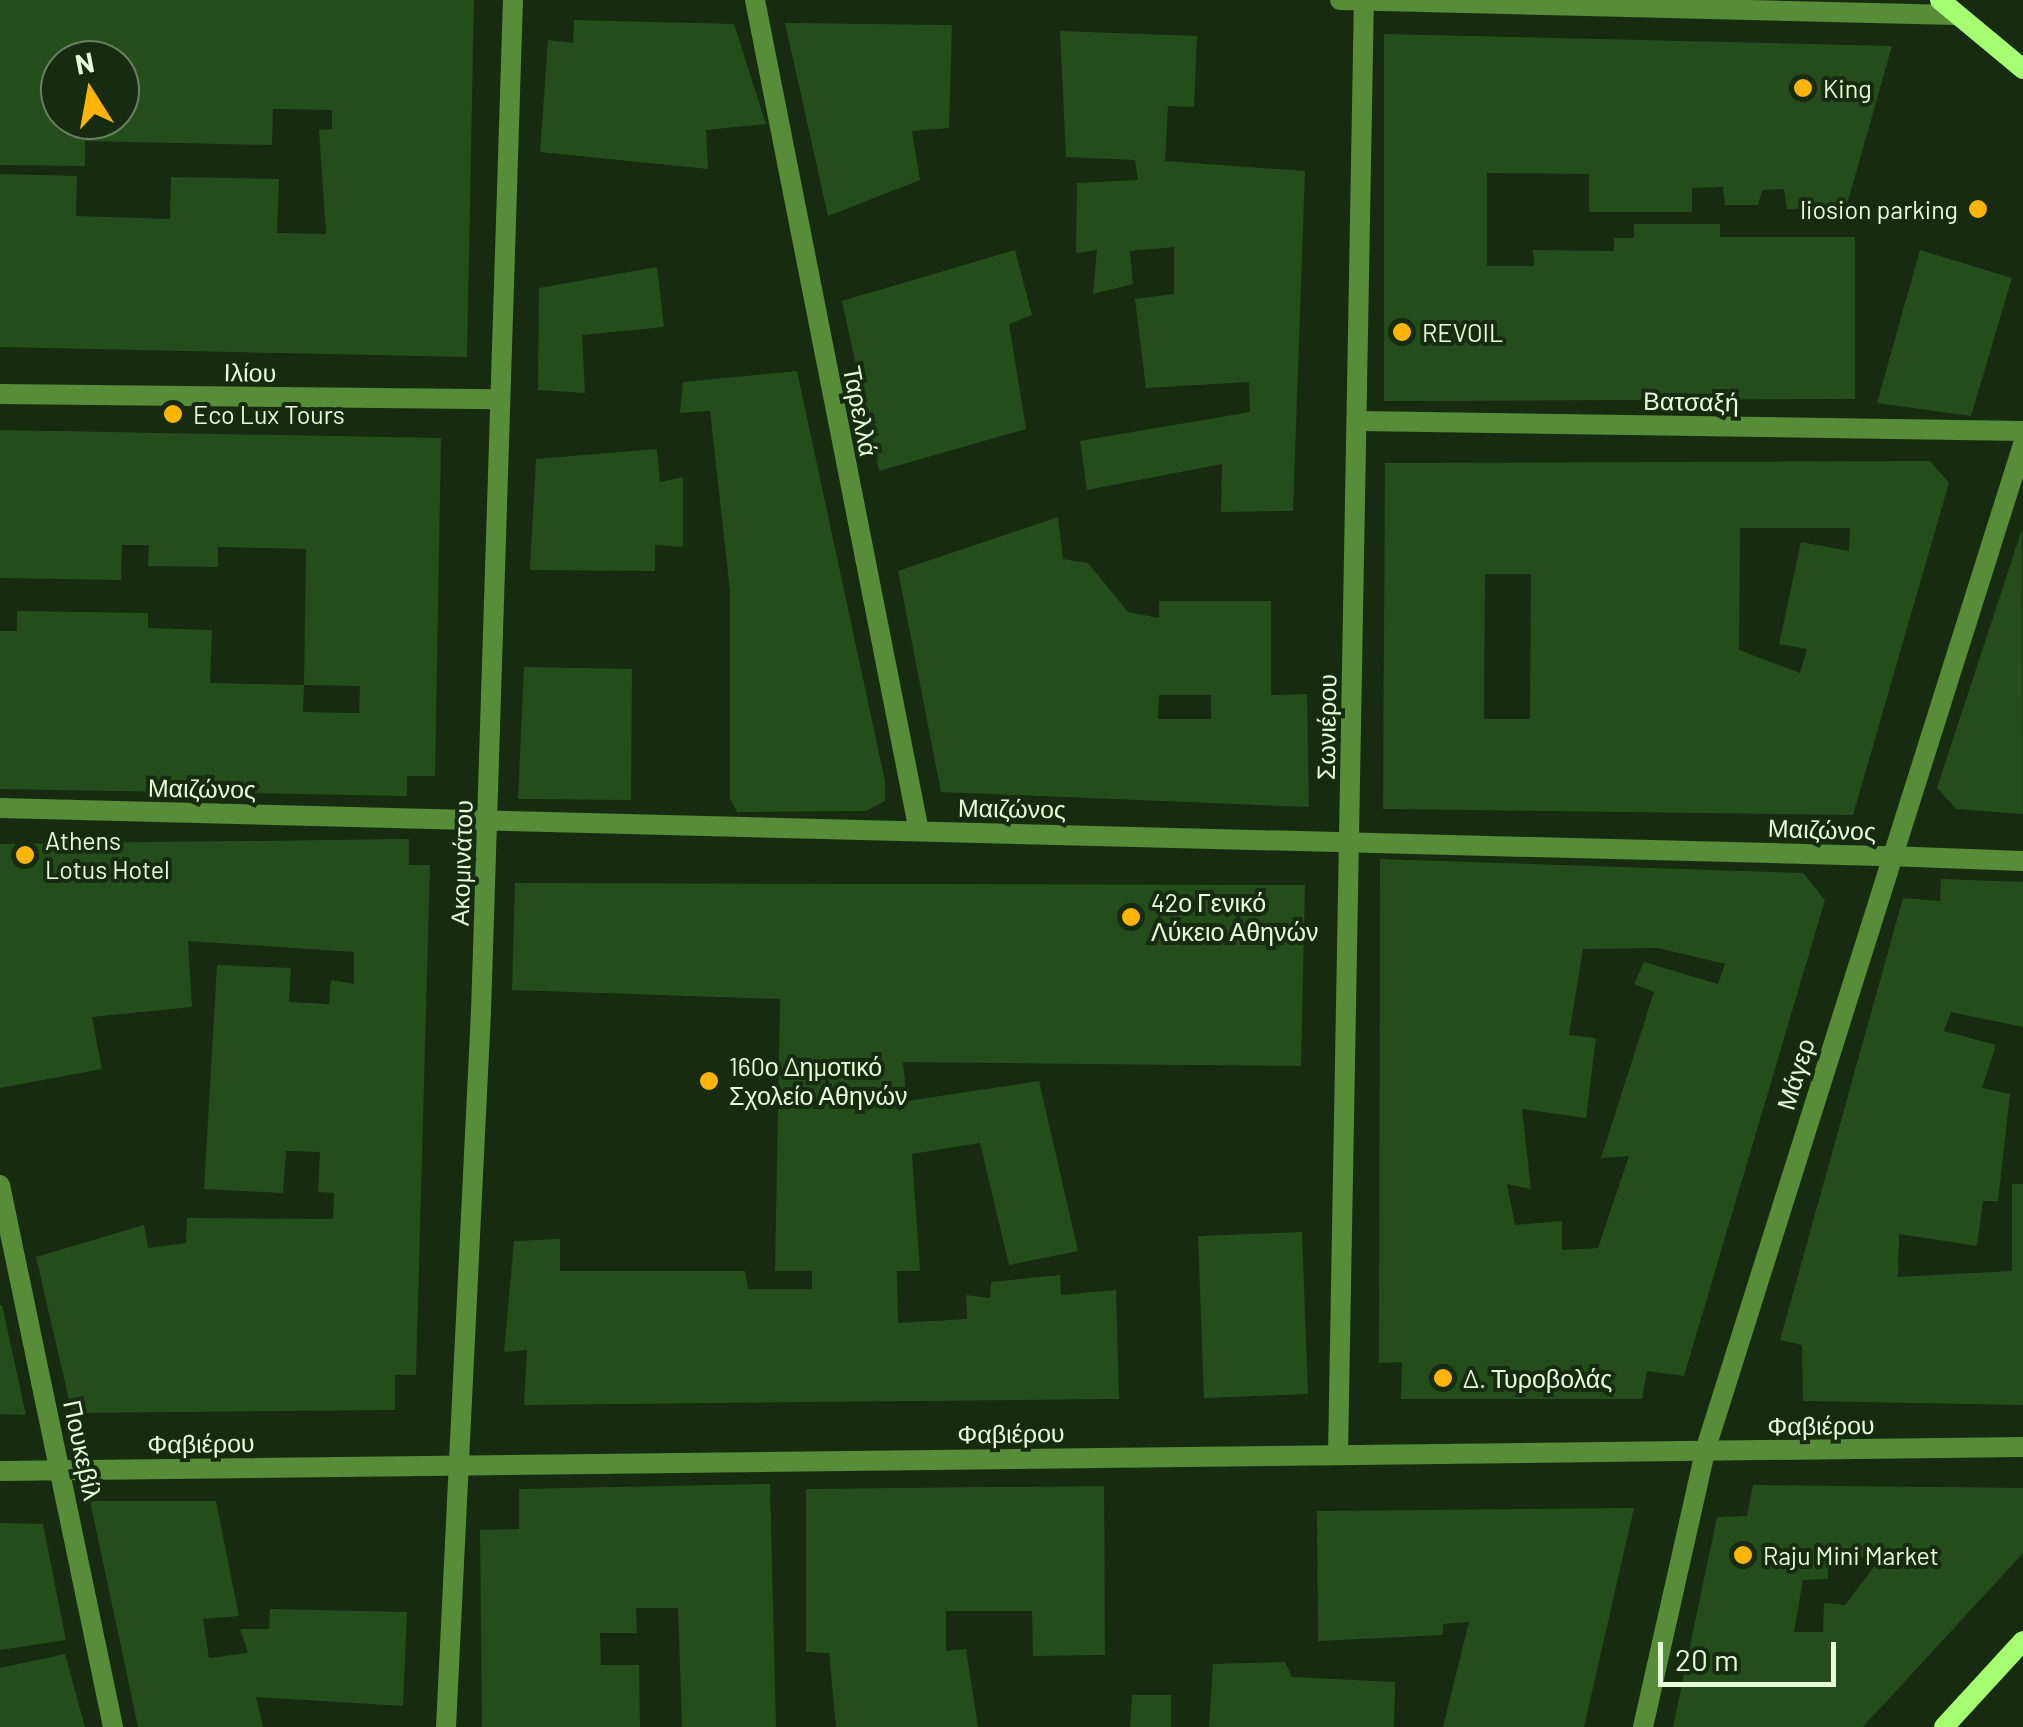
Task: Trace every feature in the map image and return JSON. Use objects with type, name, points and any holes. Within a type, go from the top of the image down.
[{"type":"main road","points":[[1948,8],[2023,69]]},
{"type":"main road","points":[[1944,1727],[2023,1640]]},
{"type":"street","name":"Ακομινάτου","points":[[446,1727],[455,1464],[488,819],[513,0]]},
{"type":"street","name":"Ταρελλά","points":[[755,0],[919,831]]},
{"type":"street","points":[[1340,0],[1948,8]]},
{"type":"street","name":"Σωνιέρου","points":[[1338,1455],[1364,0]]},
{"type":"street","name":"Ιλίου","points":[[0,394],[499,400]]},
{"type":"street","name":"Βατσαξή","points":[[1358,421],[2023,431]]},
{"type":"street","name":"Μάγερ","points":[[1643,1727],[1705,1452],[1888,856],[2023,444]]},
{"type":"street","name":"Μαιζώνος","points":[[0,808],[2023,861]]},
{"type":"street","name":"Πουκεβίλ","points":[[0,1185],[114,1727]]},
{"type":"street","name":"Φαβιέρου","points":[[0,1471],[2023,1447]]},
{"type":"building","points":[[0,0],[474,0],[467,357],[0,347],[0,174],[77,176],[76,216],[170,219],[171,177],[279,179],[277,233],[326,234],[319,130],[332,129],[332,110],[273,109],[272,145],[85,141],[85,166],[0,165]]},
{"type":"building","points":[[574,20],[734,24],[766,124],[706,130],[708,169],[540,152],[548,40],[573,43]]},
{"type":"building","points":[[785,23],[952,25],[949,128],[912,131],[920,180],[828,216]]},
{"type":"building","points":[[1060,31],[1197,36],[1194,107],[1168,106],[1165,161],[1305,171],[1293,511],[1221,512],[1222,464],[1087,490],[1080,441],[1250,412],[1249,382],[1146,388],[1135,299],[1174,294],[1174,247],[1130,251],[1133,284],[1093,294],[1097,250],[1076,253],[1077,183],[1138,180],[1135,160],[1066,157]]},
{"type":"building","points":[[1384,34],[1892,46],[1846,208],[1787,209],[1784,189],[1762,190],[1758,205],[1725,205],[1723,187],[1692,188],[1692,212],[1589,212],[1589,174],[1487,173],[1487,266],[1534,266],[1533,250],[1614,251],[1614,238],[1634,238],[1634,224],[1720,224],[1720,237],[1855,237],[1855,399],[1384,401]]},
{"type":"building","points":[[1015,250],[1032,315],[1009,324],[1026,429],[879,471],[842,301]]},
{"type":"building","points":[[1920,250],[2012,278],[1971,416],[1877,403]]},
{"type":"building","points":[[657,267],[664,327],[582,335],[585,393],[538,390],[539,288]]},
{"type":"building","points":[[797,371],[885,781],[885,801],[866,811],[737,812],[730,799],[730,591],[710,411],[680,413],[683,382]]},
{"type":"building","points":[[0,430],[441,438],[435,776],[407,776],[407,796],[0,789],[0,631],[17,631],[17,611],[148,613],[148,628],[212,630],[210,683],[304,685],[306,549],[218,547],[218,567],[148,566],[149,545],[122,545],[121,580],[0,578]],"holes":[[[304,685],[360,686],[359,713],[303,712]]]},
{"type":"building","points":[[657,449],[660,482],[683,477],[683,547],[655,545],[655,571],[530,570],[536,459]]},
{"type":"building","points":[[1930,461],[1949,483],[1853,815],[1383,809],[1385,463]],"holes":[[[1740,528],[1850,528],[1849,551],[1801,542],[1779,644],[1807,649],[1800,673],[1739,650]],[[1485,574],[1531,574],[1530,719],[1484,719]]]},
{"type":"building","points":[[1058,517],[1063,559],[1088,563],[1128,612],[1159,618],[1159,601],[1271,601],[1271,695],[1307,694],[1309,807],[941,792],[898,571]],"holes":[[[1159,695],[1211,695],[1211,719],[1158,719]]]},
{"type":"building","points":[[2022,529],[2023,814],[1956,809],[1937,788]]},
{"type":"building","points":[[524,667],[632,669],[631,800],[518,799]]},
{"type":"building","points":[[409,839],[409,865],[430,865],[416,1375],[395,1375],[395,1410],[72,1413],[36,1257],[144,1225],[148,1248],[186,1243],[187,1218],[333,1219],[334,1193],[318,1192],[320,1152],[286,1151],[283,1193],[204,1189],[217,965],[291,968],[289,1002],[329,1004],[331,980],[354,984],[354,952],[188,941],[192,1007],[92,1017],[102,1069],[0,1088],[0,844]]},
{"type":"building","points":[[1380,859],[1803,873],[1825,900],[1684,1376],[1647,1371],[1642,1399],[1401,1399],[1402,1362],[1379,1363]],"holes":[[[1658,948],[1725,964],[1718,984],[1644,962],[1634,984],[1654,992],[1601,1158],[1629,1156],[1598,1248],[1562,1250],[1562,1221],[1515,1225],[1507,1184],[1531,1189],[1522,1109],[1586,1118],[1596,1038],[1569,1035],[1583,949]]]},
{"type":"building","points":[[1941,879],[2023,882],[2023,1027],[1951,1012],[1944,1031],[1996,1045],[1982,1088],[2010,1094],[1998,1201],[1983,1201],[1977,1246],[1899,1234],[1898,1277],[2012,1271],[2012,1184],[2023,1184],[2023,1405],[1803,1401],[1802,1345],[1780,1340],[1903,898],[1940,901]]},
{"type":"building","points":[[515,883],[1305,885],[1301,1066],[903,1062],[907,1101],[1039,1081],[1078,1251],[1009,1265],[980,1143],[912,1154],[920,1271],[897,1271],[898,1323],[967,1319],[966,1295],[990,1298],[991,1282],[1060,1275],[1061,1295],[1116,1290],[1119,1399],[524,1405],[527,1350],[504,1352],[514,1241],[560,1239],[560,1271],[745,1271],[748,1289],[812,1289],[812,1271],[775,1271],[780,999],[512,990]]},
{"type":"building","points":[[1302,1232],[1308,1394],[1204,1398],[1198,1236]]},
{"type":"building","points":[[2,1305],[26,1415],[0,1414]]},
{"type":"building","points":[[770,1484],[776,1727],[682,1727],[678,1608],[636,1608],[637,1633],[600,1633],[601,1665],[639,1665],[640,1727],[482,1727],[480,1530],[519,1529],[519,1489]]},
{"type":"building","points":[[1753,1485],[2023,1488],[2023,1553],[1863,1727],[1673,1727],[1717,1517],[1747,1516]],"holes":[[[1827,1556],[1880,1559],[1845,1605],[1824,1603],[1823,1632],[1794,1632],[1803,1580],[1828,1579]]]},
{"type":"building","points":[[1104,1486],[1105,1655],[1033,1656],[1032,1611],[946,1611],[946,1651],[966,1649],[978,1727],[836,1727],[829,1653],[806,1652],[806,1489]]},
{"type":"building","points":[[90,1501],[216,1501],[239,1616],[203,1619],[209,1658],[248,1653],[240,1629],[269,1629],[270,1609],[407,1612],[403,1706],[256,1697],[263,1727],[138,1727]]},
{"type":"building","points":[[1634,1508],[1584,1727],[1443,1727],[1469,1622],[1443,1624],[1443,1635],[1318,1641],[1317,1511]]},
{"type":"building","points":[[0,1523],[43,1524],[66,1640],[0,1650]]},
{"type":"building","points":[[65,1654],[85,1727],[0,1727],[0,1668]]},
{"type":"building","points":[[1285,1662],[1292,1677],[1395,1682],[1394,1727],[1209,1727],[1213,1664]]},
{"type":"building","points":[[1132,1695],[1171,1695],[1171,1727],[1130,1727]]},
{"type":"place","name":"King","points":[[1803,88]]},
{"type":"place","name":"liosion parking","points":[[1978,209]]},
{"type":"place","name":"REVOIL","points":[[1402,332]]},
{"type":"place","name":"Eco Lux Tours","points":[[173,414]]},
{"type":"place","name":"Athens Lotus Hotel","points":[[25,855]]},
{"type":"place","name":"42ο Γενικό Λύκειο Αθηνών","points":[[1131,917]]},
{"type":"place","name":"160ο Δημοτικό Σχολείο Αθηνών","points":[[709,1081]]},
{"type":"place","name":"Δ. Τυροβολάς","points":[[1443,1378]]},
{"type":"place","name":"Raju Mini Market","points":[[1743,1555]]}]
